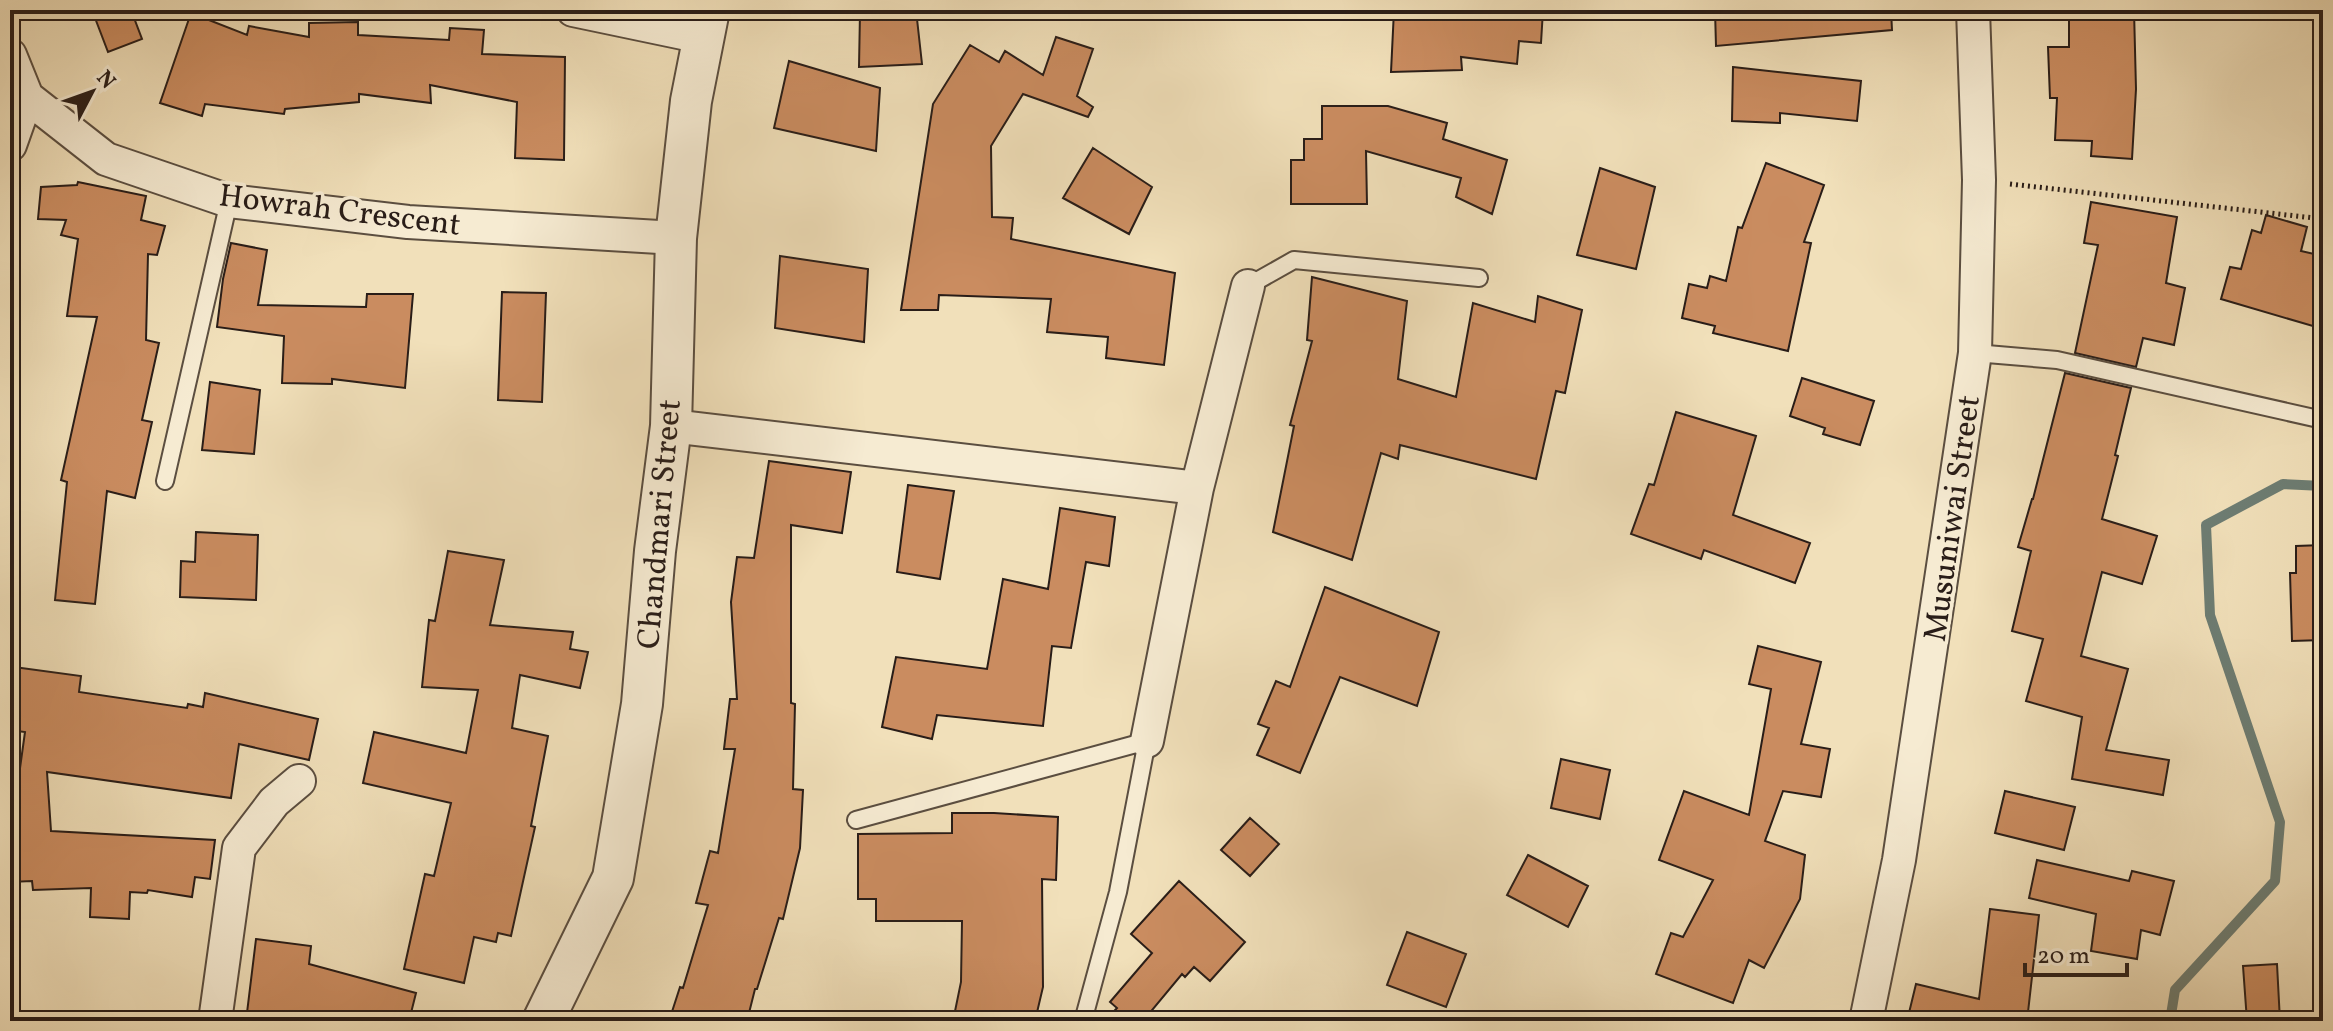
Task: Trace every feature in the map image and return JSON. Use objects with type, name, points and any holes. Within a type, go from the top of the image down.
[{"type":"street","points":[[573,10],[705,23]]},
{"type":"street","name":"Musuniwai Street","points":[[1866,1021],[1899,860],[1975,353],[1979,180],[1973,10]]},
{"type":"street","name":"Chandmari Street","points":[[543,1021],[613,878],[642,704],[655,551],[671,426],[676,238],[691,101],[705,23]]},
{"type":"street","name":"Howrah Crescent","points":[[10,55],[27,97],[106,159],[229,201],[408,222],[676,238]]},
{"type":"street","points":[[10,145],[27,97]]},
{"type":"street","points":[[1147,741],[1197,488],[1248,286]]},
{"type":"street","points":[[671,426],[1197,488]]},
{"type":"street","points":[[215,1021],[239,848],[274,802],[299,781]]},
{"type":"lane","points":[[165,481],[229,201]]},
{"type":"lane","points":[[1248,286],[1294,260],[1479,278]]},
{"type":"lane","points":[[1975,353],[2057,360],[2323,420]]},
{"type":"lane","points":[[856,820],[1147,741],[1118,892],[1083,1021]]},
{"type":"path","points":[[1979,180],[2323,219]]},
{"type":"building","points":[[92,10],[131,10],[142,39],[108,52]]},
{"type":"building","points":[[916,10],[922,64],[859,67],[860,13]]},
{"type":"building","points":[[1394,10],[1543,10],[1541,43],[1519,41],[1517,64],[1461,57],[1462,70],[1391,72]]},
{"type":"building","points":[[1715,10],[1891,10],[1892,30],[1716,46]]},
{"type":"building","points":[[2069,10],[2134,10],[2136,89],[2132,159],[2091,156],[2092,141],[2055,140],[2057,98],[2050,98],[2048,47],[2069,47]]},
{"type":"building","points":[[191,13],[247,35],[249,26],[309,37],[309,23],[358,22],[358,35],[449,40],[450,28],[484,30],[482,54],[565,57],[564,160],[515,158],[517,102],[430,85],[431,103],[359,94],[359,102],[285,109],[284,114],[205,104],[202,116],[160,103]]},
{"type":"building","points":[[1056,37],[1093,49],[1077,96],[1093,107],[1088,117],[1023,94],[991,146],[992,217],[1013,218],[1011,239],[1175,273],[1164,365],[1106,358],[1108,337],[1047,332],[1051,299],[939,295],[938,310],[901,310],[933,104],[970,45],[999,62],[1005,51],[1043,75]]},
{"type":"building","points":[[789,61],[880,88],[876,151],[774,128]]},
{"type":"building","points":[[1733,67],[1861,81],[1857,121],[1780,113],[1780,123],[1732,121]]},
{"type":"building","points":[[1322,106],[1388,106],[1447,123],[1443,139],[1507,160],[1492,214],[1456,197],[1461,178],[1366,151],[1367,204],[1291,204],[1291,160],[1304,160],[1304,139],[1322,139]]},
{"type":"building","points":[[1093,148],[1152,187],[1129,234],[1063,198]]},
{"type":"building","points":[[1766,163],[1824,185],[1804,242],[1811,243],[1788,351],[1713,333],[1715,326],[1682,318],[1689,284],[1707,288],[1710,276],[1726,281],[1738,227],[1742,228]]},
{"type":"building","points":[[1600,168],[1655,187],[1636,269],[1577,255]]},
{"type":"building","points":[[78,182],[146,196],[141,220],[165,226],[157,255],[148,254],[146,340],[159,343],[142,420],[152,422],[135,498],[107,491],[95,604],[55,600],[67,482],[61,480],[97,317],[67,316],[78,239],[61,235],[66,220],[38,219],[41,187],[77,185]]},
{"type":"building","points":[[2091,202],[2177,217],[2166,283],[2185,288],[2174,345],[2143,338],[2136,367],[2075,353],[2098,245],[2084,243]]},
{"type":"building","points":[[2266,215],[2307,227],[2301,251],[2323,256],[2323,329],[2221,299],[2230,267],[2241,269],[2252,230],[2261,233]]},
{"type":"building","points":[[231,243],[267,250],[258,305],[366,307],[367,294],[413,294],[405,388],[332,379],[332,384],[282,383],[284,336],[217,327]]},
{"type":"building","points":[[780,256],[868,269],[864,342],[775,328]]},
{"type":"building","points":[[1312,277],[1407,301],[1398,379],[1456,397],[1473,303],[1535,322],[1538,296],[1582,310],[1565,393],[1556,391],[1536,479],[1400,445],[1398,459],[1381,453],[1352,560],[1273,532],[1294,426],[1290,425],[1312,341],[1307,340]]},
{"type":"building","points":[[502,292],[546,293],[542,402],[498,400]]},
{"type":"building","points":[[2065,373],[2131,388],[2102,519],[2157,536],[2142,584],[2102,572],[2081,656],[2128,669],[2106,750],[2169,760],[2163,795],[2072,779],[2082,717],[2026,701],[2043,639],[2012,631],[2031,551],[2018,547]]},
{"type":"building","points":[[1802,378],[1874,401],[1860,445],[1823,434],[1825,428],[1790,416]]},
{"type":"building","points":[[210,382],[260,390],[254,454],[202,450]]},
{"type":"building","points":[[1676,412],[1756,436],[1733,515],[1810,543],[1795,583],[1704,550],[1701,559],[1631,534],[1649,484],[1654,485]]},
{"type":"building","points":[[769,461],[851,472],[842,533],[791,525],[791,703],[795,704],[793,789],[803,790],[800,848],[783,919],[779,918],[747,1021],[669,1021],[680,987],[683,988],[708,905],[696,903],[710,851],[718,853],[735,749],[724,749],[730,699],[737,699],[731,602],[737,557],[754,558]]},
{"type":"building","points":[[908,485],[954,491],[940,579],[897,572]]},
{"type":"building","points":[[1060,508],[1115,517],[1109,566],[1086,562],[1071,648],[1052,646],[1043,726],[937,715],[932,739],[882,727],[896,657],[987,669],[1003,579],[1048,589]]},
{"type":"building","points":[[196,532],[258,535],[256,600],[180,597],[181,561],[195,562]]},
{"type":"building","points":[[2323,545],[2323,640],[2292,641],[2290,573],[2296,573],[2296,546]]},
{"type":"building","points":[[448,551],[504,560],[490,625],[573,632],[570,649],[588,652],[580,688],[520,675],[512,728],[548,736],[531,826],[535,827],[511,936],[498,933],[496,942],[474,937],[464,983],[404,969],[425,874],[434,876],[451,803],[363,783],[374,732],[466,753],[478,690],[422,687],[429,620],[435,621]]},
{"type":"building","points":[[1325,587],[1439,632],[1417,706],[1340,677],[1300,773],[1257,755],[1269,728],[1258,724],[1276,681],[1290,687]]},
{"type":"building","points":[[1758,646],[1821,662],[1801,744],[1830,749],[1821,797],[1783,791],[1765,841],[1805,855],[1800,899],[1764,968],[1749,960],[1733,1003],[1656,974],[1671,933],[1683,937],[1713,880],[1659,860],[1684,791],[1749,815],[1771,689],[1749,684]]},
{"type":"building","points":[[14,667],[81,676],[79,692],[187,708],[188,704],[203,707],[205,693],[318,719],[309,760],[239,744],[231,798],[47,772],[51,831],[215,840],[210,879],[195,877],[192,897],[148,890],[147,893],[130,892],[129,919],[90,917],[91,888],[33,890],[32,881],[10,882],[10,798],[16,797],[25,732],[10,730]]},
{"type":"building","points":[[1561,759],[1610,770],[1600,819],[1551,808]]},
{"type":"building","points":[[2005,791],[2075,807],[2064,850],[1995,833]]},
{"type":"building","points":[[952,813],[1058,817],[1056,880],[1042,879],[1043,987],[1035,1021],[953,1021],[961,982],[962,921],[876,921],[876,899],[858,899],[858,834],[952,833]]},
{"type":"building","points":[[1250,818],[1279,844],[1250,876],[1221,850]]},
{"type":"building","points":[[1528,855],[1588,886],[1568,927],[1507,895]]},
{"type":"building","points":[[2037,860],[2129,881],[2132,871],[2174,881],[2160,935],[2141,930],[2137,959],[2091,951],[2096,914],[2029,898]]},
{"type":"building","points":[[1179,881],[1245,942],[1210,981],[1194,967],[1185,977],[1182,974],[1143,1021],[1105,1021],[1117,1008],[1110,1002],[1152,953],[1131,934]]},
{"type":"building","points":[[1990,909],[2039,915],[2027,1021],[1924,1021],[1908,1017],[1916,984],[1979,999]]},
{"type":"building","points":[[1407,932],[1466,954],[1446,1007],[1387,985]]},
{"type":"building","points":[[256,939],[311,946],[309,964],[416,993],[409,1021],[246,1021]]},
{"type":"building","points":[[2277,964],[2280,1021],[2247,1021],[2243,966]]},
{"type":"waterway","points":[[2170,1021],[2175,990],[2275,881],[2280,822],[2210,615],[2206,525],[2283,484],[2323,486]]}]
